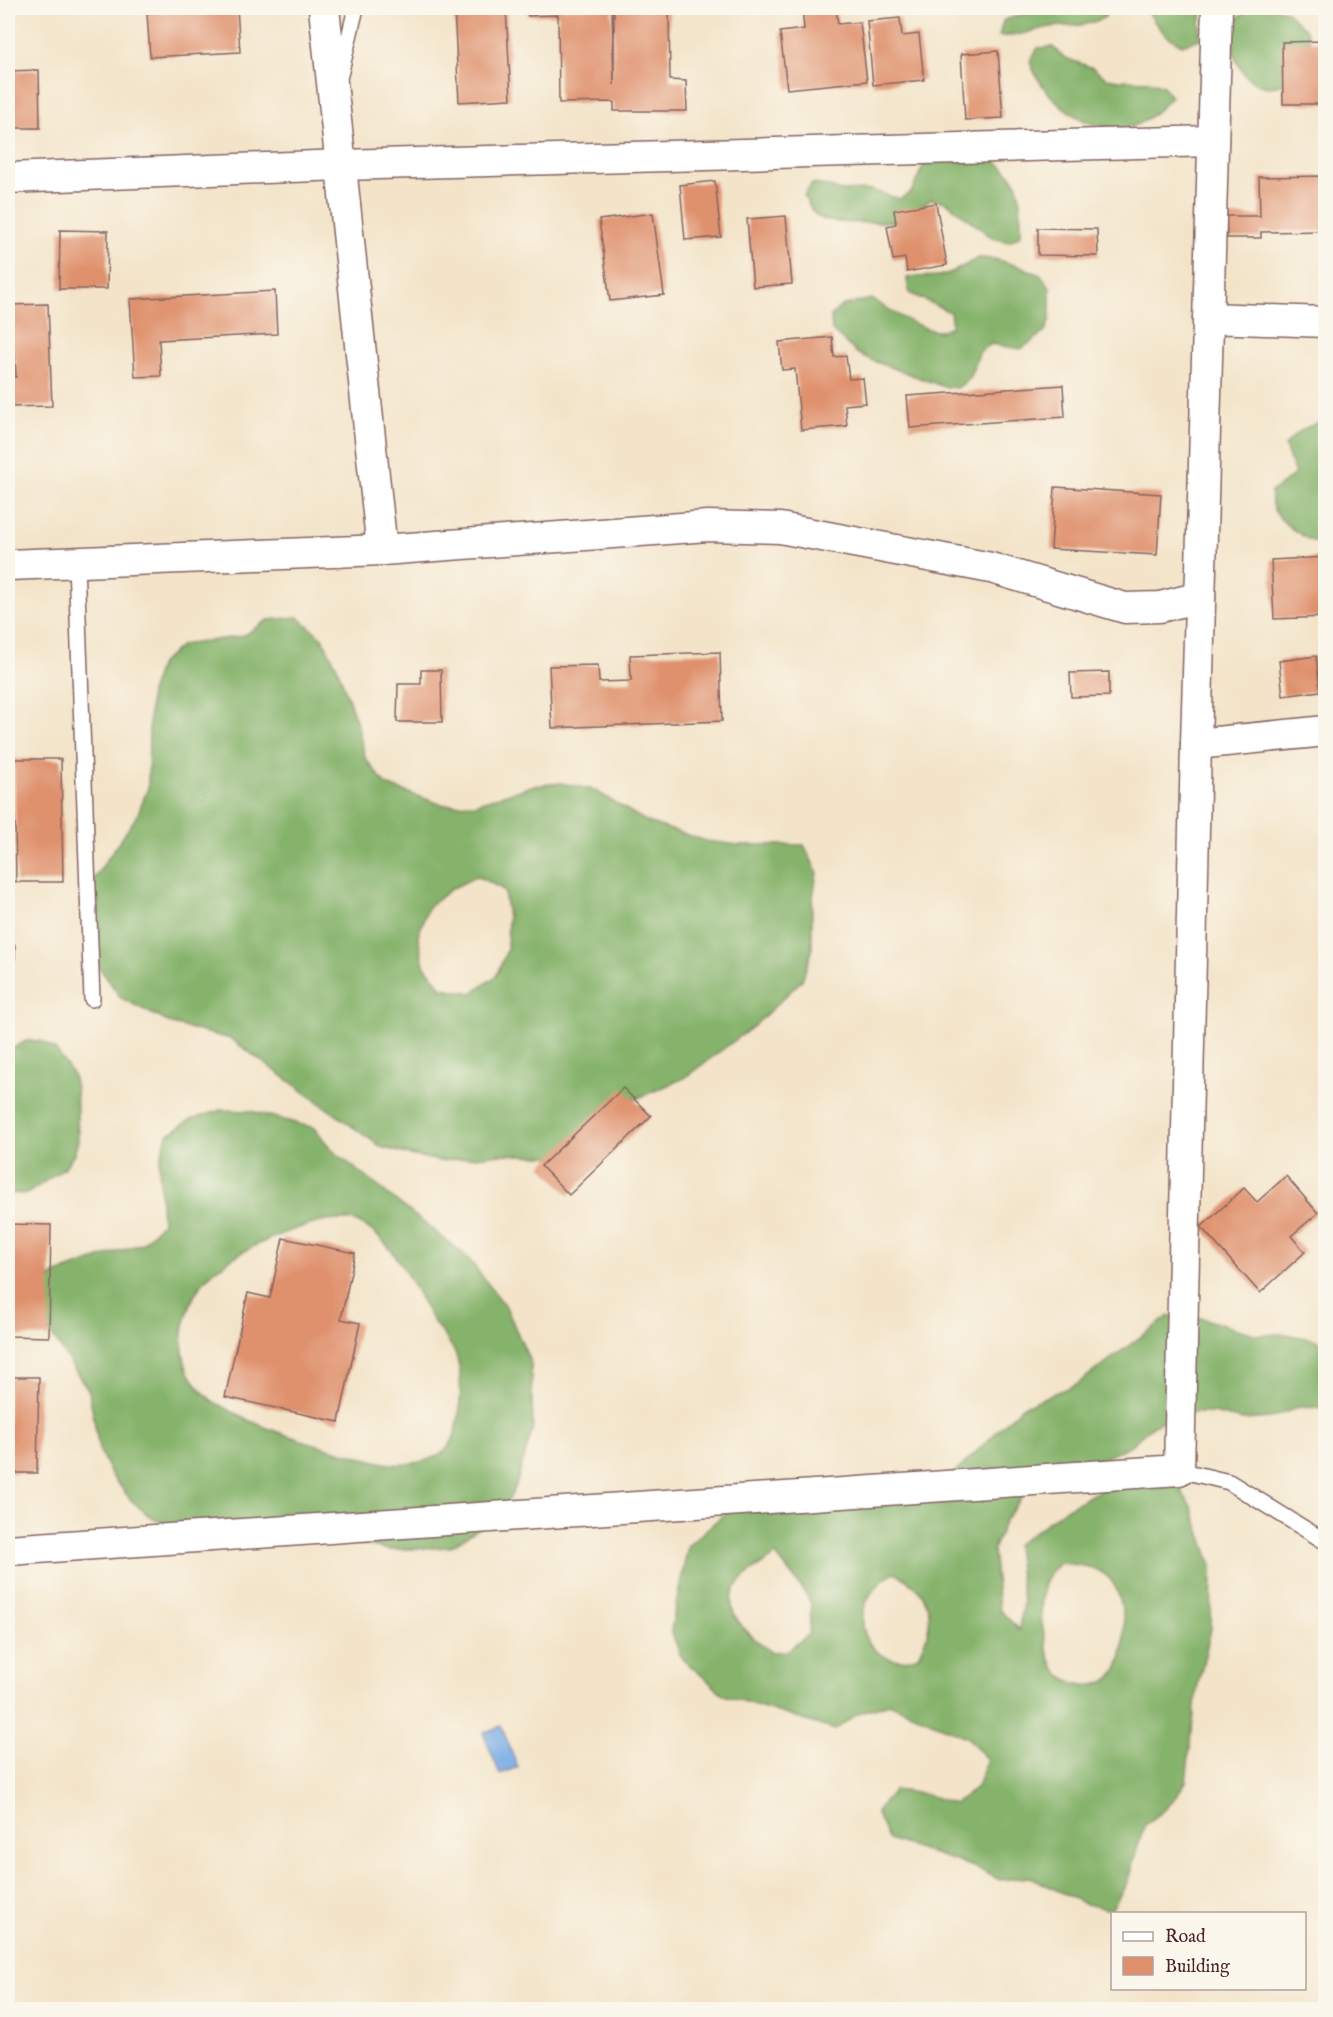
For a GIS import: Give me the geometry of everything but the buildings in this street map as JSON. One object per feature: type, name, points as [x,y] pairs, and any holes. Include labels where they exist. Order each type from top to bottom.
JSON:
[{"type":"street","points":[[324,8],[382,550]]},
{"type":"street","points":[[8,1550],[1179,1470],[1196,744],[1217,8]]},
{"type":"street","points":[[8,178],[341,165],[1213,141]]},
{"type":"street","points":[[1208,318],[1326,322]]},
{"type":"street","points":[[8,566],[382,550],[708,526],[780,528],[991,568],[1125,608],[1161,607],[1200,597]]},
{"type":"street","points":[[1196,744],[1326,731]]},
{"type":"lane","points":[[334,98],[356,8]]},
{"type":"lane","points":[[76,563],[92,999]]},
{"type":"lane","points":[[1179,1470],[1229,1482],[1326,1542]]},
{"type":"green space","points":[[1039,8],[1107,8],[1105,17],[1090,23],[1045,28],[1012,36],[999,36],[1003,21]]},
{"type":"green space","points":[[1147,8],[1203,8],[1200,39],[1182,45],[1176,42],[1157,25]]},
{"type":"green space","points":[[1255,8],[1276,8],[1286,11],[1307,31],[1311,46],[1290,82],[1270,87],[1255,83],[1248,78],[1237,61],[1232,42],[1235,21]]},
{"type":"green space","points":[[1053,47],[1065,58],[1093,68],[1106,78],[1149,81],[1163,86],[1171,97],[1147,119],[1130,127],[1115,129],[1084,120],[1069,112],[1056,101],[1036,75],[1030,61],[1038,48]]},
{"type":"green space","points":[[975,145],[1015,181],[1020,201],[1021,235],[1008,242],[993,238],[946,202],[931,199],[919,208],[911,221],[838,222],[815,214],[804,195],[812,184],[841,191],[871,190],[900,199],[912,191],[924,164]]},
{"type":"green space","points":[[979,258],[994,259],[1022,267],[1042,276],[1050,288],[1050,319],[1045,332],[1021,349],[991,344],[980,351],[969,379],[957,388],[942,386],[871,360],[857,353],[832,331],[831,316],[841,306],[872,299],[904,318],[931,330],[938,331],[950,327],[952,326],[950,312],[909,293],[907,278],[943,275]]},
{"type":"green space","points":[[1321,422],[1326,423],[1326,544],[1304,536],[1281,519],[1272,505],[1271,492],[1295,474],[1285,446],[1301,431]]},
{"type":"green space","points":[[298,617],[322,638],[337,667],[358,726],[365,758],[386,785],[443,805],[475,804],[532,786],[561,783],[594,790],[647,822],[706,841],[738,845],[804,845],[817,872],[812,903],[812,951],[802,980],[754,1026],[684,1078],[601,1114],[560,1157],[501,1154],[440,1161],[381,1147],[231,1039],[172,1024],[121,998],[86,949],[86,890],[137,816],[148,788],[150,693],[160,664],[182,645],[243,636],[268,620]],"holes":[[[477,876],[504,890],[508,918],[507,950],[496,976],[472,993],[442,988],[424,965],[418,936],[428,907],[451,889]]]},
{"type":"green space","points":[[26,1041],[41,1041],[55,1049],[73,1075],[76,1089],[78,1141],[73,1156],[64,1168],[27,1194],[8,1193],[8,1055],[13,1048]]},
{"type":"green space","points":[[221,1110],[251,1111],[314,1128],[332,1150],[466,1256],[506,1307],[531,1364],[533,1428],[515,1488],[501,1514],[450,1547],[389,1550],[330,1536],[183,1529],[153,1519],[131,1500],[112,1476],[99,1449],[89,1391],[41,1319],[36,1292],[57,1273],[143,1243],[162,1223],[159,1163],[167,1135],[192,1119]],"holes":[[[329,1220],[352,1220],[379,1237],[399,1261],[430,1316],[452,1346],[459,1367],[460,1408],[450,1445],[432,1458],[418,1462],[404,1464],[379,1462],[309,1443],[260,1425],[211,1400],[193,1379],[185,1362],[183,1337],[189,1307],[197,1291],[220,1267],[235,1256],[271,1238],[306,1226]]]},
{"type":"green space","points":[[1169,1316],[1201,1318],[1257,1335],[1286,1334],[1316,1340],[1325,1345],[1325,1408],[1299,1407],[1271,1418],[1242,1420],[1213,1413],[1182,1413],[1153,1425],[1131,1445],[1103,1459],[1046,1478],[1022,1497],[1004,1522],[993,1550],[999,1609],[1019,1630],[1023,1602],[1016,1545],[1064,1510],[1115,1482],[1177,1484],[1192,1508],[1212,1566],[1211,1629],[1197,1689],[1186,1782],[1168,1807],[1144,1826],[1127,1883],[1111,1910],[1083,1903],[1030,1877],[1000,1880],[974,1867],[888,1839],[876,1812],[894,1790],[925,1794],[954,1804],[977,1787],[987,1760],[968,1738],[889,1703],[858,1713],[835,1730],[724,1695],[681,1657],[671,1630],[688,1546],[732,1507],[938,1485],[961,1467],[1022,1407],[1077,1384]],"holes":[[[776,1555],[804,1591],[811,1604],[809,1634],[787,1651],[771,1652],[745,1630],[733,1611],[732,1602],[734,1591],[741,1580]],[[1060,1563],[1091,1568],[1103,1573],[1114,1586],[1123,1611],[1124,1641],[1118,1667],[1105,1681],[1087,1685],[1070,1681],[1062,1676],[1051,1662],[1044,1637],[1041,1612],[1044,1585]],[[893,1572],[917,1588],[924,1597],[928,1607],[928,1630],[918,1656],[907,1660],[888,1658],[871,1646],[863,1627],[863,1616],[865,1605],[878,1585]]]},
{"type":"water","points":[[501,1726],[518,1767],[500,1774],[483,1733]]}]
